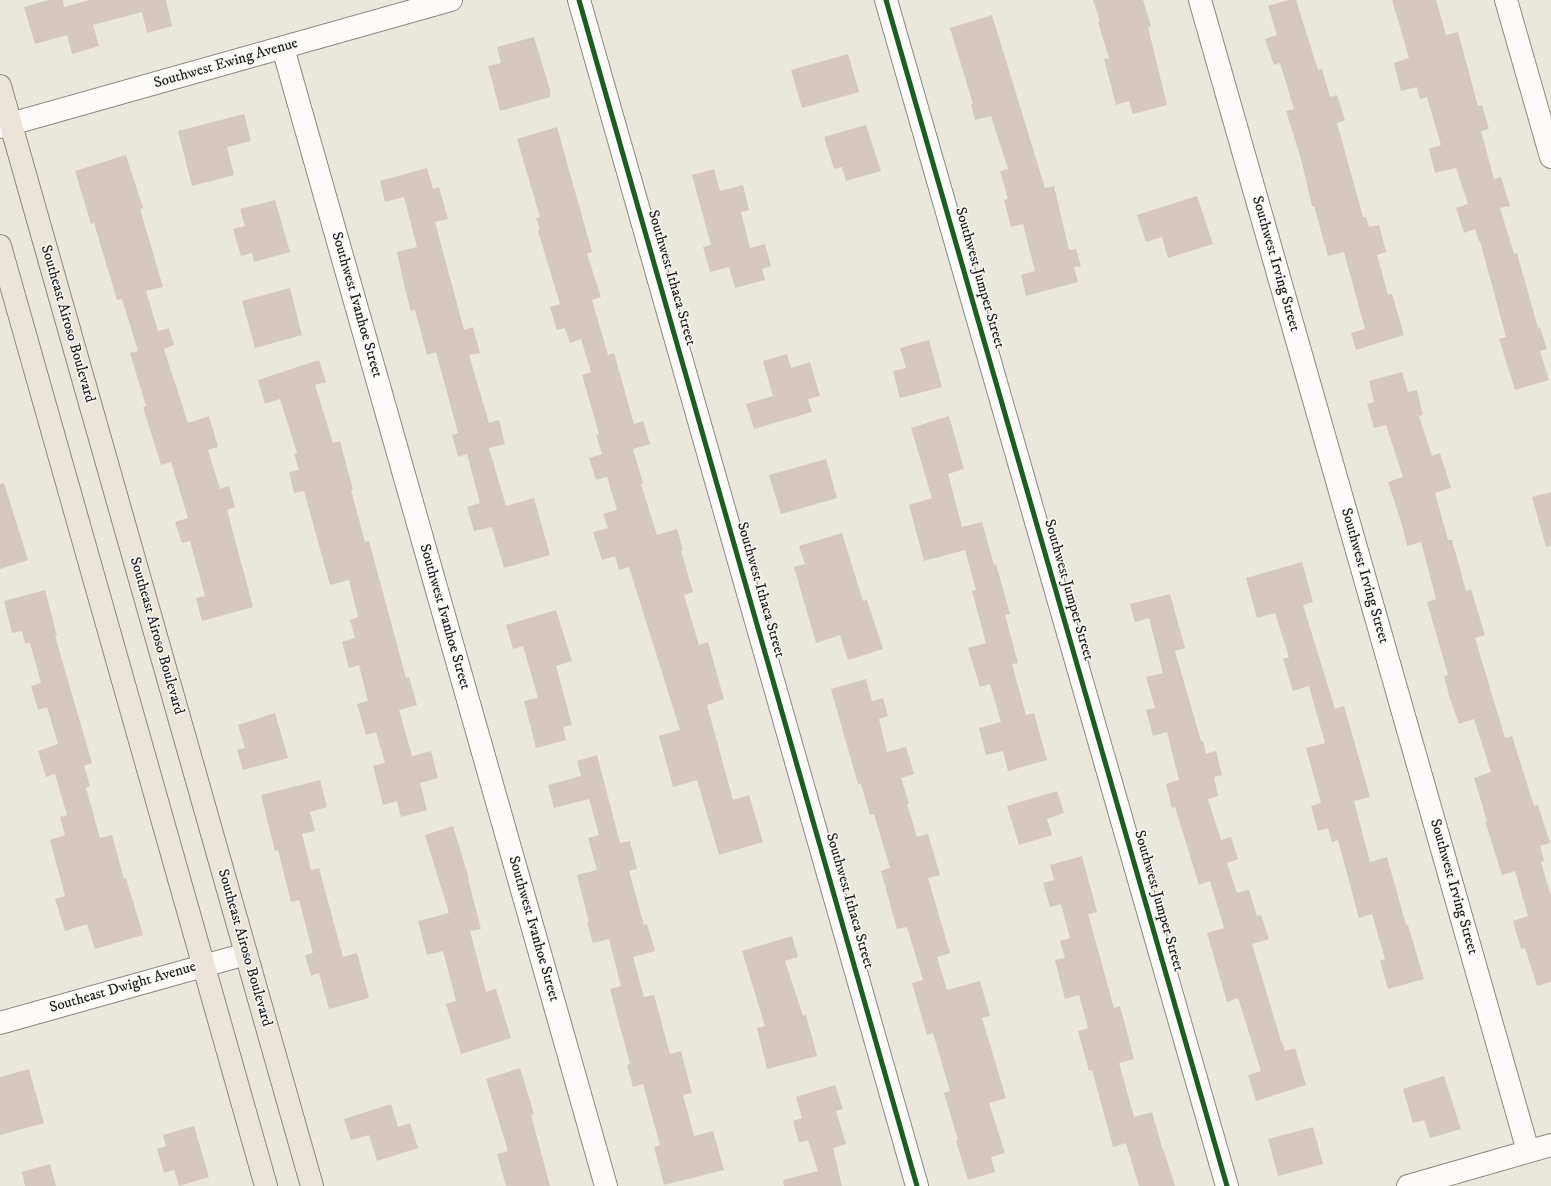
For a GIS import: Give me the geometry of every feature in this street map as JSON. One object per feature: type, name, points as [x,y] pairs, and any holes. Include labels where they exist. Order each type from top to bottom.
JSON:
[{"type":"main road","name":"Southeast Airoso Boulevard","points":[[0,86],[5,125],[312,1186]]},
{"type":"main road","points":[[0,246],[266,1186]]},
{"type":"street","name":"Southwest Ewing Avenue","points":[[5,125],[451,0]]},
{"type":"street","name":"Southwest Ithaca Street","points":[[579,0],[917,1186]]},
{"type":"street","name":"Southwest Jumper Street","points":[[886,0],[1227,1186]]},
{"type":"street","name":"Southwest Irving Street","points":[[1200,0],[1528,1151]]},
{"type":"street","points":[[1506,0],[1551,157]]},
{"type":"street","name":"Southwest Ivanhoe Street","points":[[283,48],[606,1186]]},
{"type":"street","name":"Southeast Dwight Avenue","points":[[0,1023],[246,954]]},
{"type":"street","points":[[1408,1186],[1551,1145]]},
{"type":"building","points":[[48,0],[63,0],[64,7],[90,0],[166,0],[172,26],[147,33],[142,12],[93,25],[99,46],[72,54],[67,35],[35,44],[24,7]]},
{"type":"building","points":[[1093,0],[1143,0],[1151,26],[1148,27],[1167,105],[1133,114],[1129,101],[1116,105],[1104,59],[1109,58]]},
{"type":"building","points":[[1288,0],[1296,0],[1318,70],[1322,69],[1330,97],[1337,95],[1345,120],[1337,123],[1363,217],[1366,217],[1369,227],[1379,225],[1386,252],[1377,255],[1388,295],[1392,294],[1404,335],[1356,350],[1351,333],[1365,329],[1344,252],[1328,256],[1314,206],[1312,206],[1301,159],[1286,111],[1294,109],[1280,63],[1274,65],[1265,39],[1277,35],[1268,6]]},
{"type":"building","points":[[1392,0],[1436,0],[1446,35],[1458,32],[1478,106],[1482,105],[1489,129],[1481,131],[1494,179],[1501,177],[1510,206],[1500,208],[1514,254],[1517,253],[1538,328],[1540,327],[1547,349],[1540,351],[1549,380],[1515,390],[1499,339],[1506,337],[1480,241],[1479,242],[1475,229],[1464,233],[1456,208],[1468,204],[1456,168],[1435,173],[1429,149],[1441,145],[1427,97],[1420,99],[1417,87],[1401,91],[1394,63],[1409,58]]},
{"type":"building","points":[[992,15],[1045,188],[1054,186],[1069,250],[1076,249],[1081,266],[1074,267],[1078,282],[1026,296],[1021,275],[1035,271],[1023,224],[1011,227],[1004,200],[1008,199],[1000,171],[1008,169],[991,116],[975,120],[971,104],[973,104],[950,28]]},
{"type":"building","points":[[534,37],[550,90],[550,97],[500,111],[488,66],[501,63],[497,47]]},
{"type":"building","points":[[848,54],[859,92],[802,108],[791,70]]},
{"type":"building","points":[[244,114],[251,141],[227,147],[234,175],[192,186],[178,131]]},
{"type":"building","points":[[866,125],[881,171],[846,181],[842,167],[834,169],[824,137]]},
{"type":"building","points":[[557,127],[592,252],[587,254],[601,297],[592,300],[608,355],[614,353],[634,424],[643,421],[650,444],[633,449],[643,483],[641,484],[657,535],[677,529],[683,550],[681,551],[693,592],[684,595],[699,645],[708,642],[724,699],[707,705],[733,800],[749,795],[763,842],[719,855],[697,780],[673,787],[659,736],[680,730],[629,567],[619,570],[615,556],[602,560],[593,532],[608,528],[603,514],[617,510],[607,477],[596,480],[589,458],[602,454],[596,435],[599,434],[582,375],[591,372],[581,339],[570,343],[565,328],[557,330],[550,307],[560,304],[538,231],[540,230],[536,218],[540,217],[517,139]]},
{"type":"building","points":[[126,155],[143,208],[140,209],[163,287],[146,291],[158,331],[169,328],[174,345],[164,349],[188,423],[209,416],[218,447],[208,450],[220,489],[229,486],[235,507],[227,510],[253,607],[202,621],[196,598],[205,596],[190,541],[182,543],[175,522],[188,518],[171,462],[161,465],[143,407],[146,406],[130,353],[138,351],[122,299],[117,300],[94,223],[91,224],[75,171]]},
{"type":"building","points":[[427,168],[433,189],[439,187],[448,219],[435,222],[464,330],[473,327],[480,353],[469,355],[489,423],[499,420],[505,444],[489,448],[506,506],[534,498],[550,555],[504,568],[492,527],[474,531],[467,507],[480,503],[467,454],[458,457],[452,435],[458,433],[436,352],[427,355],[415,310],[411,311],[405,289],[397,252],[417,247],[404,197],[385,202],[380,181]]},
{"type":"building","points":[[714,169],[720,191],[743,185],[749,210],[741,212],[750,248],[765,244],[771,266],[762,269],[765,280],[735,288],[729,267],[710,272],[703,247],[711,245],[692,175]]},
{"type":"building","points":[[1197,196],[1213,244],[1168,258],[1162,237],[1146,242],[1137,215]]},
{"type":"building","points":[[275,200],[290,252],[254,262],[252,253],[241,256],[233,229],[245,226],[240,209]]},
{"type":"building","points":[[290,288],[302,335],[255,348],[242,301]]},
{"type":"building","points":[[929,340],[942,387],[900,398],[893,371],[906,368],[900,348]]},
{"type":"building","points":[[787,354],[791,368],[810,362],[820,396],[808,399],[812,412],[754,429],[746,404],[773,396],[763,361]]},
{"type":"building","points":[[319,360],[326,382],[315,385],[333,443],[340,441],[365,542],[369,541],[406,678],[409,677],[417,705],[399,710],[412,756],[431,751],[438,778],[420,783],[427,810],[401,817],[397,801],[383,805],[373,766],[385,763],[376,732],[366,735],[357,704],[368,701],[359,665],[349,668],[342,642],[355,638],[350,620],[358,617],[349,580],[330,585],[304,491],[294,493],[289,472],[299,470],[294,454],[297,453],[280,399],[265,404],[258,380]]},
{"type":"building","points":[[1402,372],[1408,392],[1417,390],[1423,415],[1419,416],[1432,456],[1440,453],[1451,488],[1435,493],[1448,540],[1452,540],[1466,591],[1471,589],[1485,635],[1475,638],[1505,738],[1512,736],[1534,806],[1538,805],[1550,843],[1540,846],[1544,861],[1541,862],[1551,896],[1551,982],[1537,986],[1525,948],[1521,949],[1513,921],[1528,916],[1515,871],[1502,875],[1485,821],[1487,821],[1474,778],[1491,772],[1474,719],[1459,724],[1450,699],[1444,676],[1448,675],[1427,602],[1436,599],[1421,542],[1407,546],[1388,482],[1403,477],[1386,425],[1374,428],[1367,404],[1374,402],[1369,381]]},
{"type":"building","points":[[949,416],[964,469],[948,474],[962,527],[982,522],[1010,614],[1005,615],[1018,663],[1012,664],[1026,715],[1034,713],[1047,760],[1008,771],[1003,751],[986,755],[979,728],[1001,722],[990,684],[980,687],[968,648],[986,643],[972,591],[976,590],[965,550],[924,561],[909,505],[932,498],[911,428]]},
{"type":"building","points":[[826,459],[837,498],[781,514],[769,475]]},
{"type":"building","points":[[4,483],[28,560],[0,569],[0,484]]},
{"type":"building","points":[[1551,492],[1551,546],[1546,547],[1532,497]]},
{"type":"building","points":[[842,533],[863,601],[867,600],[883,649],[848,660],[840,635],[816,643],[794,567],[805,564],[799,546]]},
{"type":"building","points":[[1302,562],[1313,602],[1303,605],[1335,709],[1344,706],[1370,797],[1354,801],[1370,862],[1387,857],[1406,925],[1408,925],[1424,979],[1388,989],[1380,961],[1385,959],[1372,914],[1359,918],[1338,840],[1332,842],[1328,828],[1318,831],[1311,806],[1321,803],[1306,748],[1325,743],[1309,686],[1293,691],[1283,659],[1289,657],[1275,613],[1257,618],[1246,578]]},
{"type":"building","points":[[45,590],[57,636],[55,636],[92,763],[84,766],[90,786],[86,788],[100,838],[112,835],[124,879],[126,878],[143,935],[95,949],[87,924],[65,931],[55,899],[65,896],[50,840],[65,835],[60,817],[67,815],[55,774],[46,777],[38,751],[58,744],[47,707],[38,710],[31,686],[41,683],[30,643],[25,644],[22,631],[12,633],[4,601]]},
{"type":"building","points":[[1170,594],[1185,648],[1175,651],[1201,741],[1203,741],[1206,754],[1216,751],[1222,775],[1214,777],[1218,796],[1208,799],[1221,840],[1231,837],[1238,859],[1227,863],[1237,893],[1249,890],[1257,916],[1261,915],[1269,939],[1252,944],[1281,1041],[1285,1051],[1295,1048],[1306,1085],[1256,1101],[1248,1075],[1261,1071],[1238,998],[1227,1002],[1207,933],[1224,928],[1210,881],[1199,885],[1175,807],[1172,808],[1166,784],[1179,780],[1167,732],[1153,736],[1146,710],[1155,708],[1146,677],[1163,673],[1149,618],[1135,622],[1130,604]]},
{"type":"building","points":[[556,610],[572,661],[556,666],[572,725],[563,727],[566,740],[536,748],[524,701],[538,698],[523,646],[513,649],[506,625]]},
{"type":"building","points":[[866,679],[872,701],[883,698],[888,716],[879,719],[887,752],[906,747],[914,774],[901,778],[917,837],[928,834],[940,875],[928,878],[950,953],[937,957],[947,990],[980,981],[990,1016],[982,1018],[1006,1098],[989,1103],[1005,1153],[991,1157],[995,1172],[968,1180],[944,1093],[950,1091],[933,1033],[927,1035],[912,983],[923,980],[907,927],[897,929],[881,871],[890,868],[874,814],[870,815],[861,784],[858,784],[831,689]]},
{"type":"building","points":[[275,713],[288,758],[243,770],[237,750],[245,748],[238,725]]},
{"type":"building","points":[[597,755],[620,843],[630,841],[637,869],[629,871],[644,925],[647,924],[655,951],[633,957],[644,997],[654,995],[670,1054],[681,1051],[692,1093],[683,1095],[694,1136],[713,1131],[724,1170],[664,1185],[654,1147],[660,1145],[643,1084],[633,1087],[627,1065],[630,1064],[610,989],[621,986],[609,939],[593,943],[587,923],[589,922],[577,875],[597,870],[588,838],[599,835],[589,799],[554,808],[548,785],[581,776],[577,761]]},
{"type":"building","points":[[320,780],[327,807],[310,812],[315,831],[302,834],[311,870],[319,868],[343,957],[357,953],[369,998],[329,1009],[319,973],[311,976],[305,955],[313,953],[299,900],[291,902],[278,850],[275,851],[261,795]]},
{"type":"building","points":[[1057,791],[1064,813],[1047,819],[1052,835],[1019,845],[1007,806]]},
{"type":"building","points":[[453,826],[469,879],[481,929],[470,931],[486,992],[496,989],[511,1038],[461,1054],[446,1004],[456,1001],[443,951],[427,955],[418,921],[449,913],[425,835]]},
{"type":"building","points":[[1082,856],[1097,912],[1088,914],[1114,1008],[1120,1006],[1134,1059],[1119,1063],[1134,1117],[1152,1112],[1175,1186],[1139,1186],[1126,1143],[1113,1147],[1092,1070],[1089,1071],[1078,1031],[1088,1028],[1079,995],[1065,999],[1055,960],[1065,958],[1060,941],[1070,938],[1061,904],[1050,907],[1043,883],[1054,880],[1050,865]]},
{"type":"building","points":[[792,936],[798,957],[785,961],[803,1016],[806,1015],[817,1056],[767,1069],[757,1028],[765,1026],[742,951]]},
{"type":"building","points":[[520,1068],[534,1114],[531,1115],[550,1186],[506,1186],[497,1154],[508,1151],[486,1079]]},
{"type":"building","points":[[29,1069],[44,1123],[0,1135],[0,1077]]},
{"type":"building","points":[[1444,1076],[1461,1129],[1430,1138],[1424,1120],[1413,1123],[1403,1089]]},
{"type":"building","points":[[835,1085],[843,1109],[836,1111],[846,1144],[833,1148],[842,1186],[784,1186],[783,1180],[818,1171],[808,1140],[799,1143],[793,1121],[802,1118],[796,1097]]},
{"type":"building","points":[[391,1104],[398,1127],[410,1123],[418,1148],[377,1161],[369,1135],[351,1140],[344,1119]]},
{"type":"building","points":[[194,1126],[209,1177],[179,1186],[174,1170],[164,1173],[157,1149],[166,1146],[163,1135]]},
{"type":"building","points":[[1313,1127],[1323,1164],[1278,1176],[1268,1139]]},
{"type":"building","points":[[50,1164],[56,1186],[25,1186],[22,1172]]},
{"type":"cycle path","points":[[579,0],[917,1186]]},
{"type":"cycle path","points":[[886,0],[1227,1186]]}]
